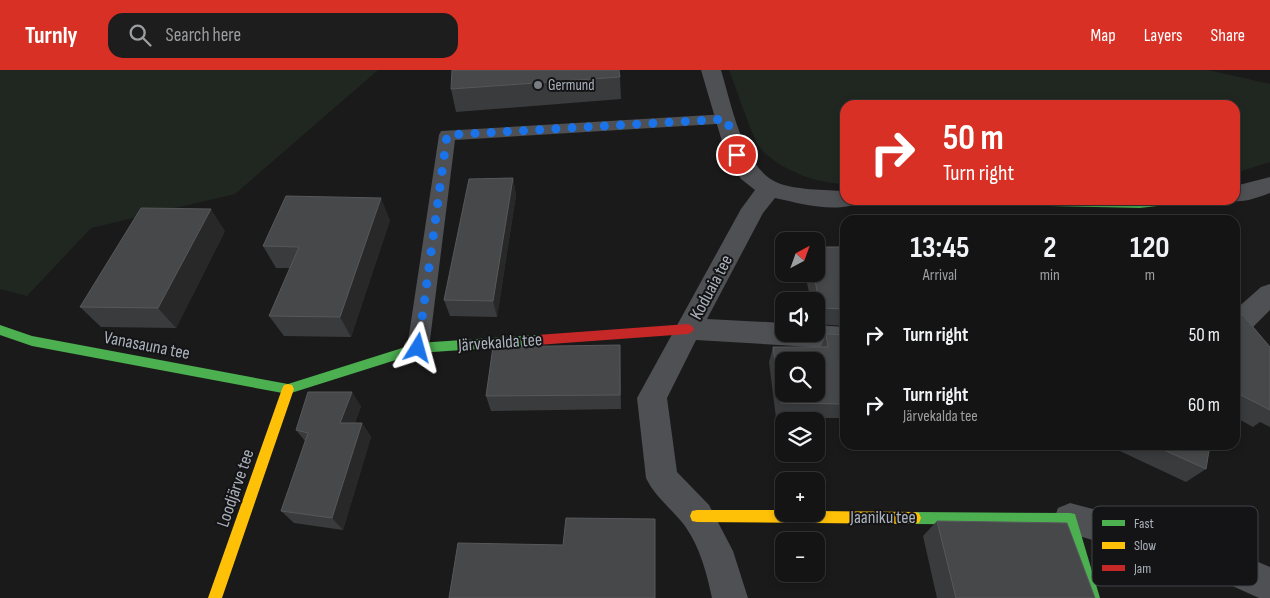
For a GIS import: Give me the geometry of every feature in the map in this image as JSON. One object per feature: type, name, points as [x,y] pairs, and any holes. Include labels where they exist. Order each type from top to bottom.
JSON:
[{"type":"street","points":[[711,70],[737,155],[749,174],[769,189],[814,198],[840,198]]},
{"type":"street","name":"Koduaia tee","points":[[769,189],[753,209],[688,328],[840,338]]},
{"type":"street","points":[[1251,190],[1270,208]]},
{"type":"street","points":[[1240,322],[1270,294]]},
{"type":"street","points":[[688,328],[652,398],[662,478],[697,516],[721,562],[730,598]]},
{"type":"street","name":"Järvekalda tee","points":[[288,389],[418,348],[688,328]]},
{"type":"street","name":"Vanasauna tee","points":[[0,330],[32,341],[288,389]]},
{"type":"street","name":"Loodjärve tee","points":[[215,598],[288,389]]},
{"type":"street","name":"Jaaniku tee","points":[[697,516],[1070,519],[1092,525]]},
{"type":"street","points":[[1070,519],[1093,598]]},
{"type":"street","name":"Jaaniku tee","points":[[1258,580],[1270,585]]},
{"type":"lane","points":[[418,348],[447,135],[727,119]]},
{"type":"shaded area","points":[[0,70],[378,70],[235,194],[91,228],[27,296],[0,289]]},
{"type":"shaded area","points":[[729,70],[1208,70],[1270,84],[1270,162],[1240,171],[1240,100],[840,100],[840,184],[811,178],[779,164],[761,149],[749,124]]},
{"type":"building","points":[[452,70],[619,70],[620,77],[451,89]]},
{"type":"building","points":[[513,178],[493,301],[444,300],[469,179]]},
{"type":"building","points":[[286,196],[381,198],[340,317],[269,316],[299,247],[263,246]]},
{"type":"building","points":[[141,208],[211,209],[158,308],[80,307]]},
{"type":"building","points":[[825,247],[840,247],[840,309],[825,308],[825,292],[817,292],[815,282],[825,282]]},
{"type":"building","points":[[1242,314],[1270,347],[1270,410],[1240,395],[1240,318]]},
{"type":"building","points":[[826,334],[840,335],[840,404],[781,403],[825,402],[825,352],[775,352],[775,361],[773,347],[828,347]]},
{"type":"building","points":[[620,345],[620,395],[486,396],[493,347]]},
{"type":"building","points":[[308,392],[352,392],[340,423],[362,423],[332,518],[281,511],[308,433],[296,430]]},
{"type":"building","points":[[1164,450],[1209,450],[1206,469]]},
{"type":"building","points":[[566,518],[655,519],[655,598],[449,598],[458,543],[563,545]]},
{"type":"building","points":[[937,521],[1067,523],[1095,598],[956,598]]},
{"type":"traffic: fast","points":[[0,330],[32,341],[288,389],[418,348],[537,340]]},
{"type":"traffic: fast","points":[[914,518],[1070,519],[1093,598]]},
{"type":"traffic: slow","points":[[215,598],[288,389]]},
{"type":"traffic: slow","points":[[697,516],[914,518]]},
{"type":"traffic: jam","points":[[537,340],[688,329]]},
{"type":"place","name":"Germund","points":[[538,85]]},
{"type":"route","points":[[418,348],[447,135],[727,119],[737,155]]}]
